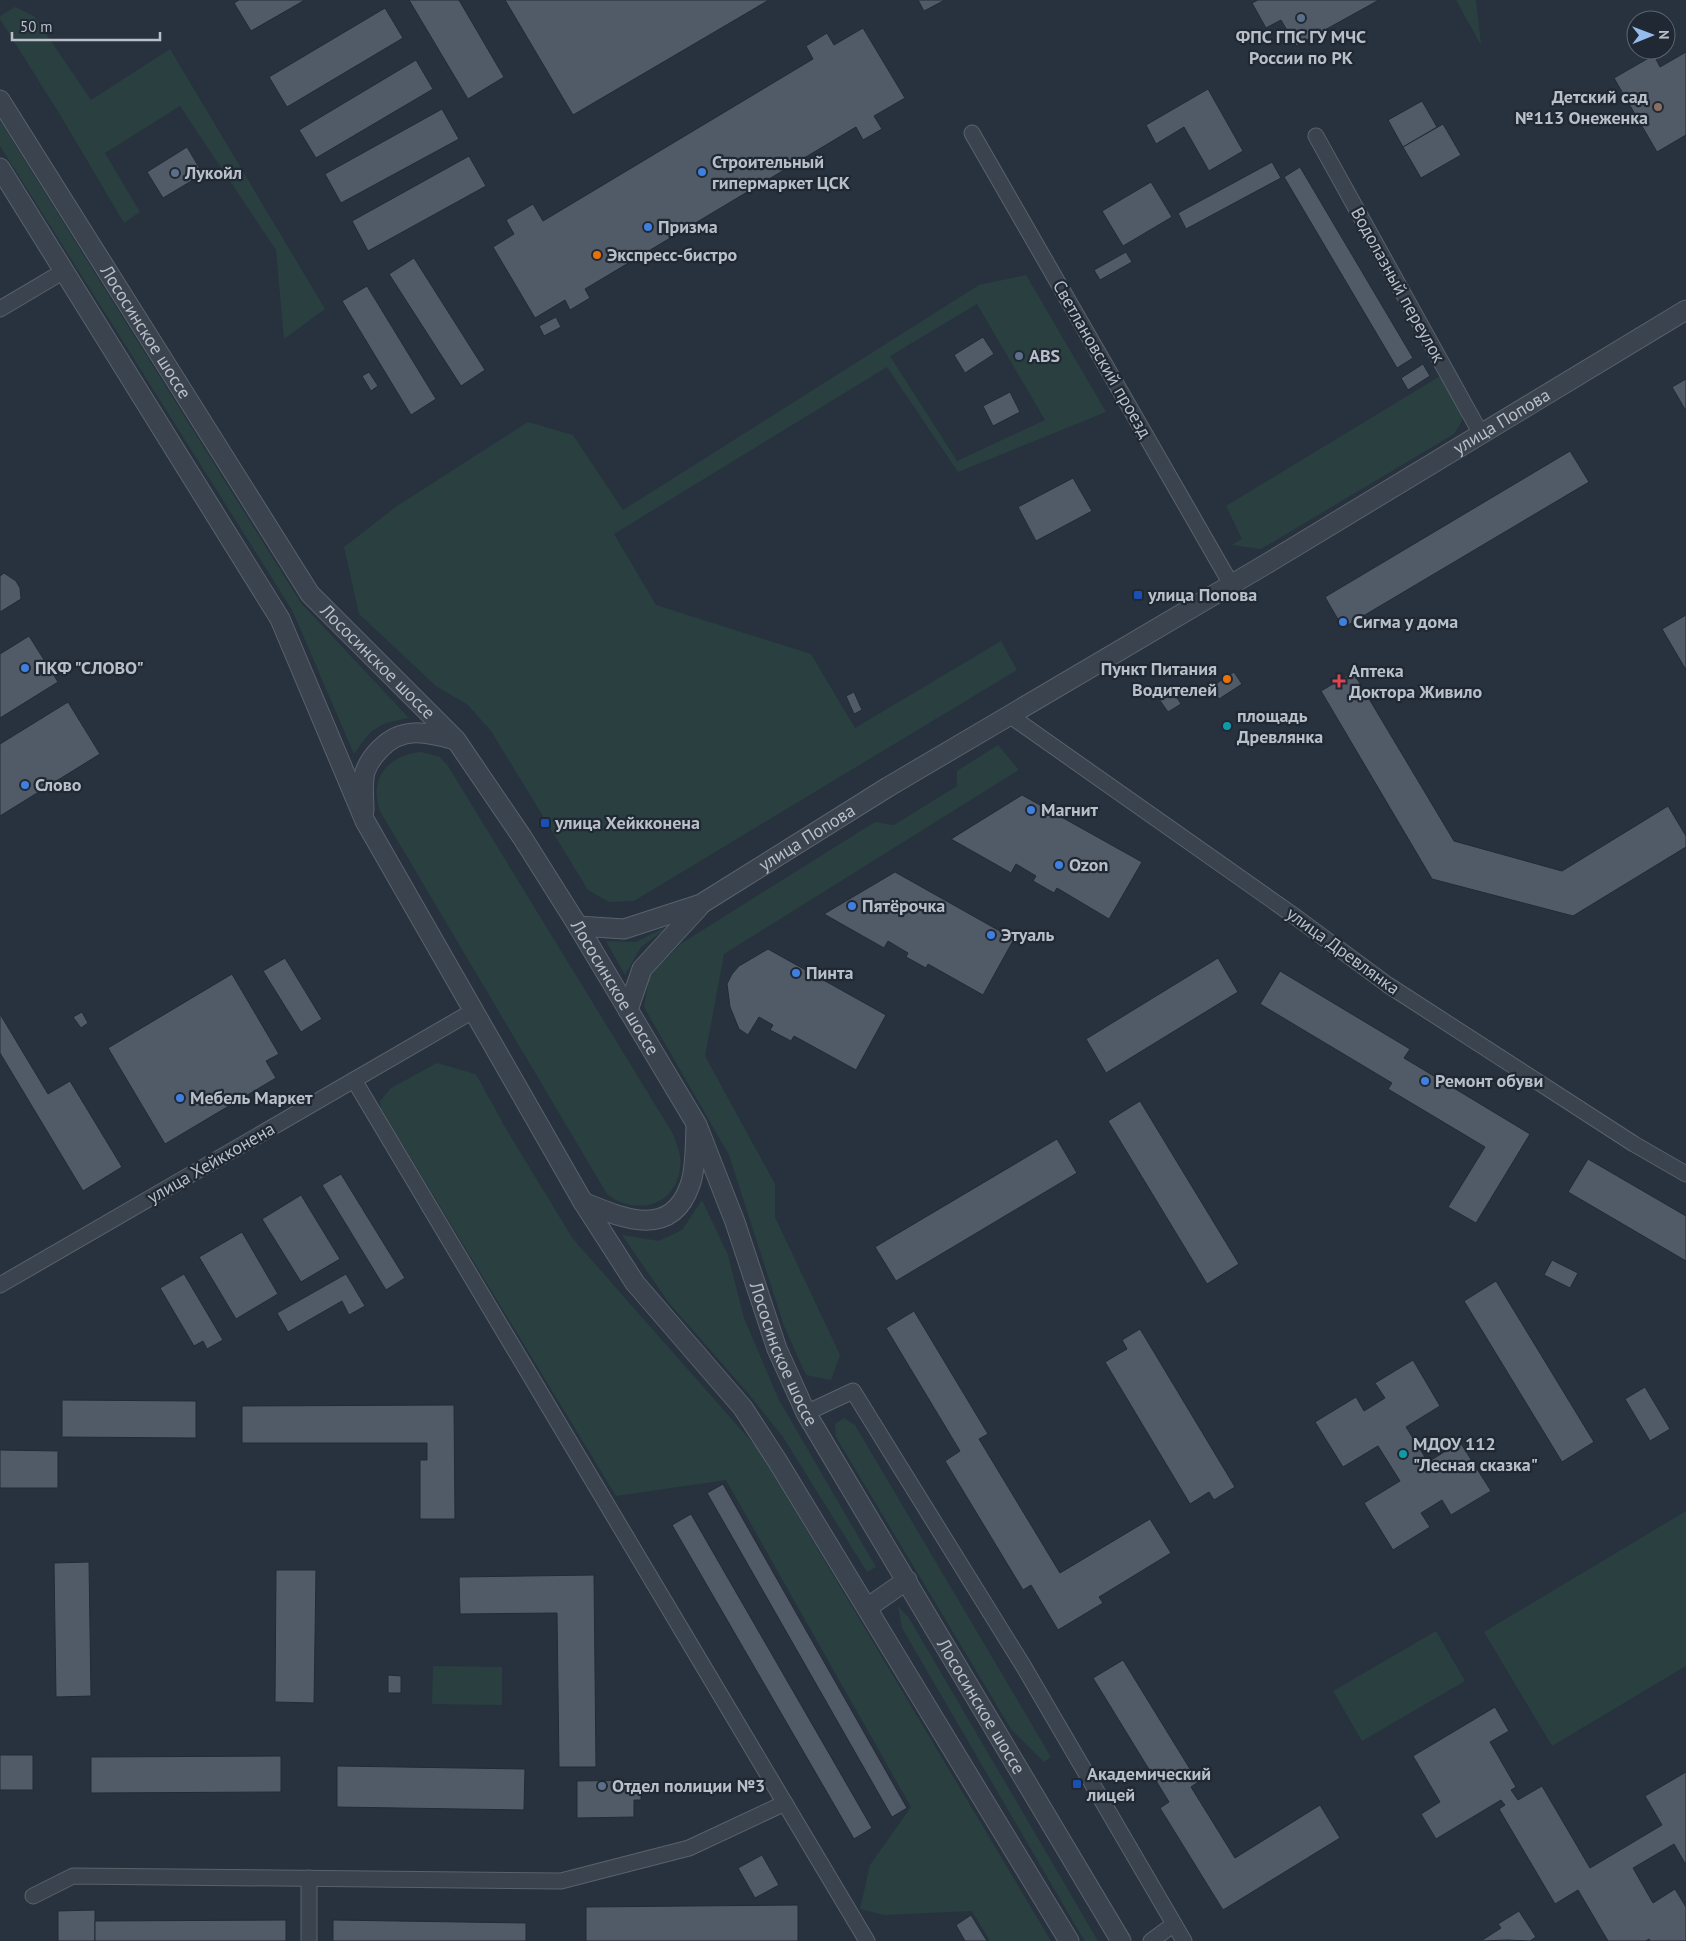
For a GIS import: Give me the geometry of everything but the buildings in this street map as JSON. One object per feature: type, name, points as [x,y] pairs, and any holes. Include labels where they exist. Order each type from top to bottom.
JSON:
[{"type":"street","name":"Лососинское шоссе","points":[[0,100],[310,594],[456,740],[522,837],[578,926],[697,1125],[736,1222],[777,1349],[806,1413],[1121,1941]]},
{"type":"street","name":"Светлановский проезд","points":[[972,133],[1231,584]]},
{"type":"street","name":"Водолазный переулок","points":[[1316,136],[1481,434]]},
{"type":"street","points":[[0,168],[280,619],[365,821],[583,1202],[635,1283],[743,1408],[783,1470],[1069,1941]]},
{"type":"street","points":[[0,309],[64,271]]},
{"type":"street","name":"улица Попова","points":[[578,926],[624,929],[701,904],[888,787],[1231,584],[1686,310]]},
{"type":"street","name":"улица Древлянка","points":[[1009,715],[1293,914],[1388,985],[1634,1144],[1686,1174]]},
{"type":"street","points":[[365,821],[365,774],[368,764],[384,744],[393,737],[420,732],[456,740]]},
{"type":"street","name":"улица Попова","points":[[628,1010],[642,969],[701,904]]},
{"type":"street","name":"улица Хейкконена","points":[[0,1285],[473,1011]]},
{"type":"street","points":[[354,1080],[867,1941]]},
{"type":"street","points":[[583,1202],[614,1215],[637,1220],[662,1219],[681,1205],[691,1184],[697,1125]]},
{"type":"street","points":[[806,1413],[853,1391],[1024,1667],[1184,1941]]},
{"type":"street","points":[[867,1608],[907,1580]]},
{"type":"street","points":[[33,1896],[73,1876],[561,1881],[689,1848],[785,1803]]},
{"type":"street","points":[[309,1878],[309,1941]]},
{"type":"street","points":[[1151,1941],[1174,1924]]},
{"type":"green space","points":[[1456,0],[1476,0],[1481,45]]},
{"type":"green space","points":[[15,7],[34,16],[91,100],[170,49],[325,309],[284,339],[276,250],[180,106],[105,153],[140,212],[124,223],[62,118],[0,19],[0,16]]},
{"type":"green space","points":[[0,121],[301,603],[409,718],[389,722],[376,728],[354,754],[292,610],[0,146]]},
{"type":"green space","points":[[1026,275],[1106,412],[958,472],[887,367],[614,534],[656,605],[811,654],[855,728],[1001,641],[1017,670],[634,901],[609,902],[588,890],[491,731],[468,705],[436,686],[359,614],[344,547],[397,506],[528,422],[573,435],[623,510],[979,285]],"holes":[[[977,304],[1045,420],[957,461],[890,356]]]},
{"type":"green space","points":[[1442,375],[1461,408],[1462,421],[1454,434],[1261,549],[1232,545],[1242,539],[1226,506]]},
{"type":"green space","points":[[998,745],[1019,770],[724,954],[705,1056],[775,1184],[775,1217],[840,1355],[831,1380],[806,1375],[784,1326],[729,1155],[644,1007],[650,974],[682,943],[875,822],[894,825],[957,786],[957,771]]},
{"type":"green space","points":[[421,752],[440,757],[448,766],[673,1134],[680,1155],[680,1168],[677,1181],[671,1192],[662,1199],[652,1204],[641,1206],[629,1205],[607,1194],[380,811],[377,789],[379,779],[384,771],[399,758]]},
{"type":"green space","points":[[674,923],[641,947],[625,975],[606,941],[636,942]]},
{"type":"green space","points":[[437,1063],[476,1074],[506,1129],[573,1239],[758,1449],[1051,1941],[990,1941],[972,1911],[884,1915],[860,1909],[870,1865],[911,1807],[726,1480],[616,1496],[381,1109],[380,1101],[391,1088]]},
{"type":"green space","points":[[702,1200],[728,1255],[744,1318],[779,1400],[876,1567],[867,1572],[783,1437],[747,1392],[669,1303],[622,1235],[659,1241],[682,1230]]},
{"type":"green space","points":[[844,1418],[855,1425],[1051,1757],[1044,1762],[1011,1729],[836,1437],[835,1424]]},
{"type":"green space","points":[[1686,1511],[1686,1666],[1552,1746],[1484,1632]]},
{"type":"green space","points":[[898,1606],[909,1618],[1098,1941],[1085,1941],[1078,1930],[902,1628]]},
{"type":"green space","points":[[1436,1631],[1465,1681],[1362,1741],[1333,1691]]},
{"type":"green space","points":[[433,1666],[502,1667],[502,1705],[432,1704]]},
{"type":"place","name":"ФПС ГПС ГУ МЧС России по РК","points":[[1301,18]]},
{"type":"place","name":"Детский сад №113 Онеженка","points":[[1658,107]]},
{"type":"place","name":"Строительный гипермаркет ЦСК","points":[[702,172]]},
{"type":"place","name":"Лукойл","points":[[175,173]]},
{"type":"place","name":"Призма","points":[[648,227]]},
{"type":"place","name":"Экспресс-бистро","points":[[597,255]]},
{"type":"place","name":"ABS","points":[[1019,356]]},
{"type":"place","name":"улица Попова","points":[[1138,595]]},
{"type":"place","name":"Сигма у дома","points":[[1343,622]]},
{"type":"place","name":"ПКФ \"СЛОВО\"","points":[[25,668]]},
{"type":"place","name":"Пункт Питания Водителей","points":[[1227,679]]},
{"type":"place","name":"Аптека Доктора Живило","points":[[1339,681]]},
{"type":"place","name":"площадь Древлянка","points":[[1227,726]]},
{"type":"place","name":"Слово","points":[[25,785]]},
{"type":"place","name":"Магнит","points":[[1031,810]]},
{"type":"place","name":"улица Хейкконена","points":[[545,823]]},
{"type":"place","name":"Ozon","points":[[1059,865]]},
{"type":"place","name":"Пятёрочка","points":[[852,906]]},
{"type":"place","name":"Этуаль","points":[[991,935]]},
{"type":"place","name":"Пинта","points":[[796,973]]},
{"type":"place","name":"Ремонт обуви","points":[[1425,1081]]},
{"type":"place","name":"Мебель Маркет","points":[[180,1098]]},
{"type":"place","name":"МДОУ 112 \"Лесная сказка\"","points":[[1403,1454]]},
{"type":"place","name":"Академический лицей","points":[[1077,1784]]},
{"type":"place","name":"Отдел полиции №3","points":[[602,1786]]}]
